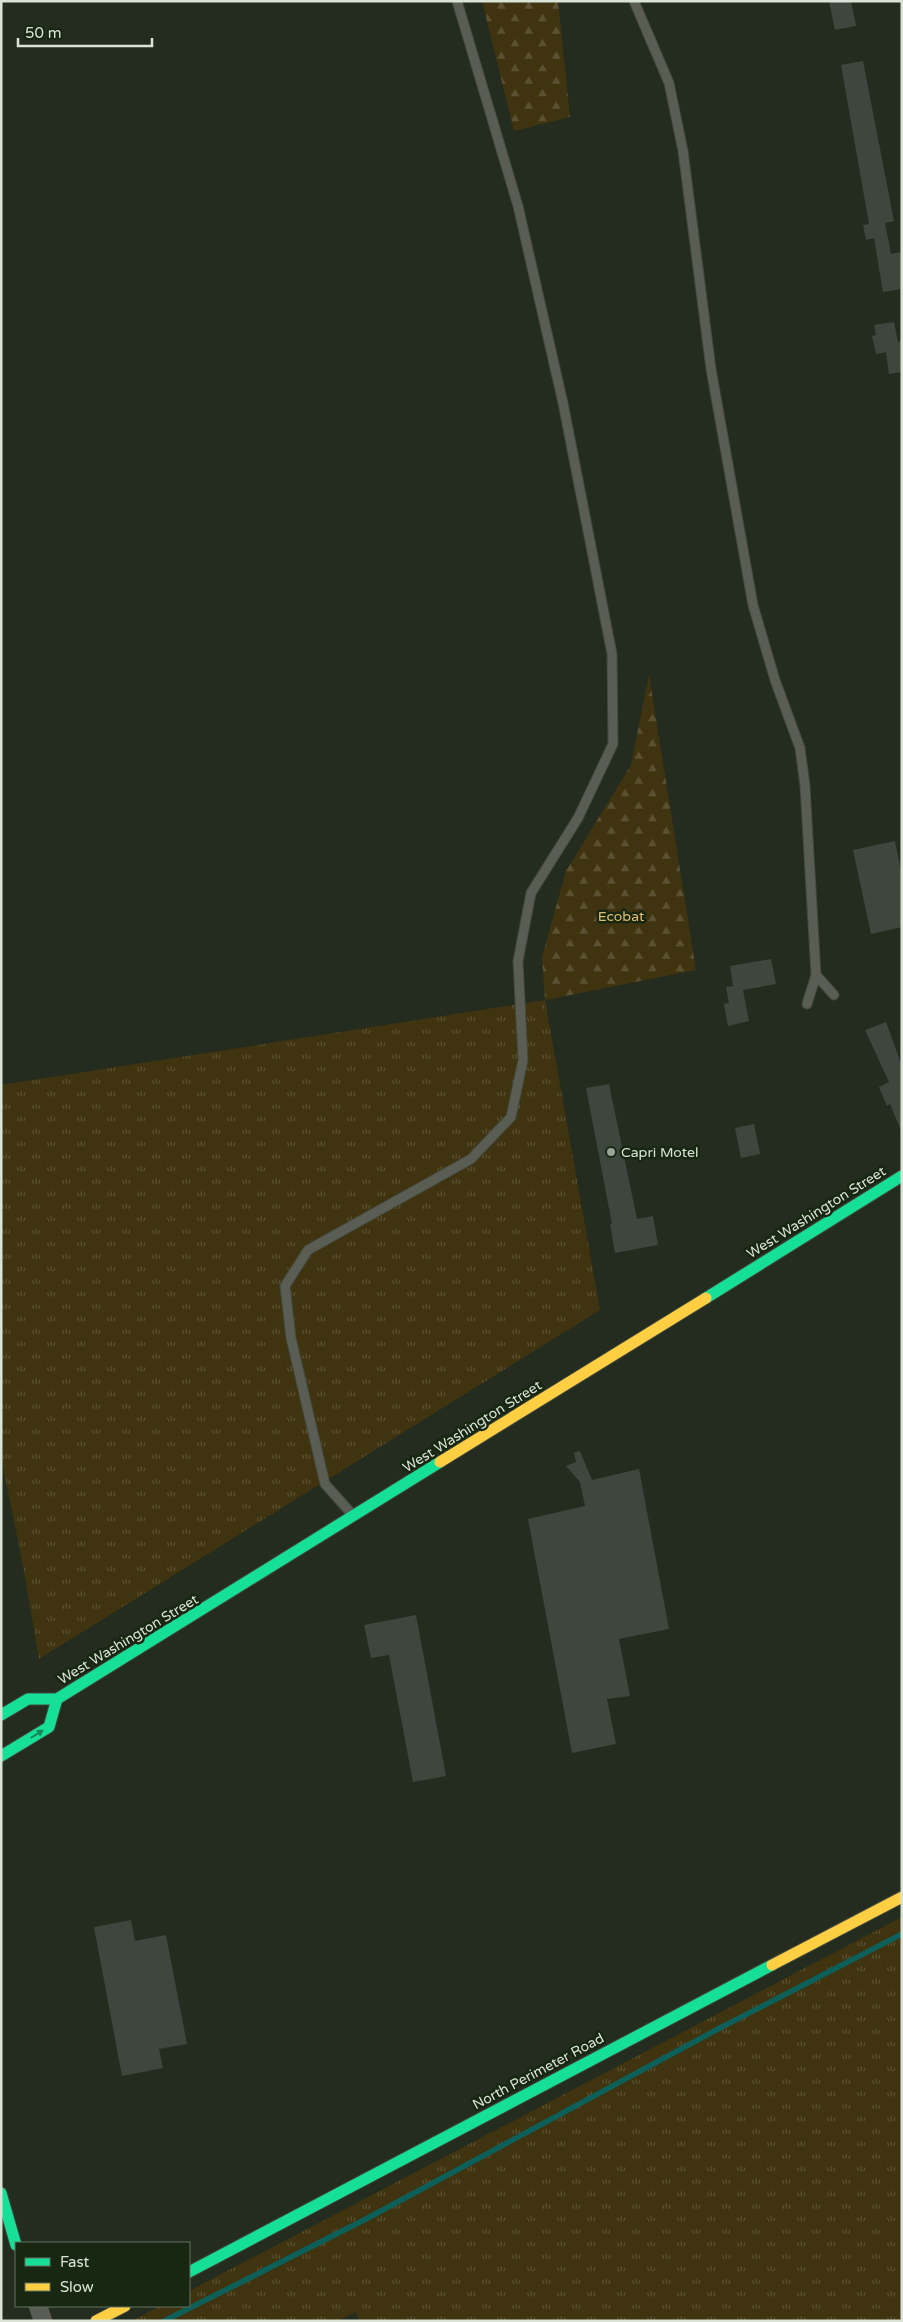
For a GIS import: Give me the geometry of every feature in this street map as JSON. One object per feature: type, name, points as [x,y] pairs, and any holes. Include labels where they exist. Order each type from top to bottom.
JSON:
[{"type":"main road","name":"West Washington Street","points":[[1,1715],[28,1699],[57,1699],[354,1517],[902,1176]]},
{"type":"main road","name":"West Washington Street","points":[[1,1756],[49,1727],[57,1699]]},
{"type":"main road","name":"North Perimeter Road","points":[[190,2271],[902,1897]]},
{"type":"main road","points":[[1,2192],[15,2242]]},
{"type":"main road","points":[[96,2321],[123,2307]]},
{"type":"street","points":[[38,2307],[43,2321]]},
{"type":"lane","points":[[354,1517],[324,1484],[291,1338],[285,1286],[308,1250],[470,1159],[510,1117],[523,1060],[518,961],[531,893],[578,818],[613,744],[612,654],[563,403],[518,206],[457,1]]},
{"type":"lane","points":[[634,1],[670,83],[683,151],[711,370],[753,606],[775,680],[800,748],[805,786],[816,975],[807,1004]]},
{"type":"lane","points":[[816,975],[834,995]]},
{"type":"green space","points":[[482,1],[558,1],[570,117],[514,131]]},
{"type":"green space","name":"Ecobat","points":[[649,675],[696,970],[545,1000],[542,957],[566,871],[631,765]]},
{"type":"green space","points":[[545,1000],[600,1310],[39,1659],[1,1457],[1,1085]]},
{"type":"green space","points":[[902,1917],[902,2321],[360,2321],[355,2312],[338,2321],[132,2321],[158,2307],[190,2307],[190,2290]]},
{"type":"building","points":[[829,1],[851,1],[856,26],[835,30]]},
{"type":"building","points":[[863,61],[894,221],[885,223],[891,254],[900,252],[902,264],[902,289],[883,292],[874,238],[866,240],[863,225],[869,224],[841,65]]},
{"type":"building","points":[[894,322],[898,342],[902,341],[902,372],[889,374],[886,352],[876,354],[872,336],[876,335],[874,325]]},
{"type":"building","points":[[895,841],[902,875],[902,927],[871,934],[853,850]]},
{"type":"building","points":[[771,959],[776,984],[743,990],[749,1021],[728,1026],[724,1004],[729,1003],[726,987],[733,986],[730,966]]},
{"type":"building","points":[[886,1022],[902,1066],[902,1133],[890,1104],[887,1106],[879,1087],[889,1082],[865,1030]]},
{"type":"building","name":"Capri Motel","points":[[609,1084],[637,1219],[653,1216],[658,1245],[615,1253],[610,1224],[612,1224],[586,1088]]},
{"type":"building","points":[[754,1124],[760,1154],[741,1158],[735,1128]]},
{"type":"building","points":[[580,1451],[592,1480],[639,1469],[669,1629],[619,1639],[630,1696],[607,1699],[616,1744],[572,1753],[528,1519],[585,1506],[580,1482],[566,1466],[576,1462],[574,1453]]},
{"type":"building","points":[[416,1615],[446,1776],[413,1782],[389,1655],[371,1658],[364,1625]]},
{"type":"building","points":[[131,1920],[135,1941],[166,1935],[187,2044],[159,2049],[163,2068],[122,2076],[94,1927]]},
{"type":"waterway","points":[[164,2321],[366,2219],[718,2029],[902,1934]]},
{"type":"traffic: fast","points":[[706,1298],[902,1176]]},
{"type":"traffic: fast","points":[[1,1715],[28,1699],[57,1699],[440,1462]]},
{"type":"traffic: fast","points":[[1,1756],[49,1727],[57,1699]]},
{"type":"traffic: fast","points":[[190,2271],[772,1965]]},
{"type":"traffic: fast","points":[[1,2193],[15,2242]]},
{"type":"traffic: slow","points":[[440,1462],[706,1298]]},
{"type":"traffic: slow","points":[[772,1965],[902,1897]]},
{"type":"traffic: slow","points":[[96,2321],[123,2307]]},
{"type":"place","name":"Capri Motel","points":[[611,1152]]}]
